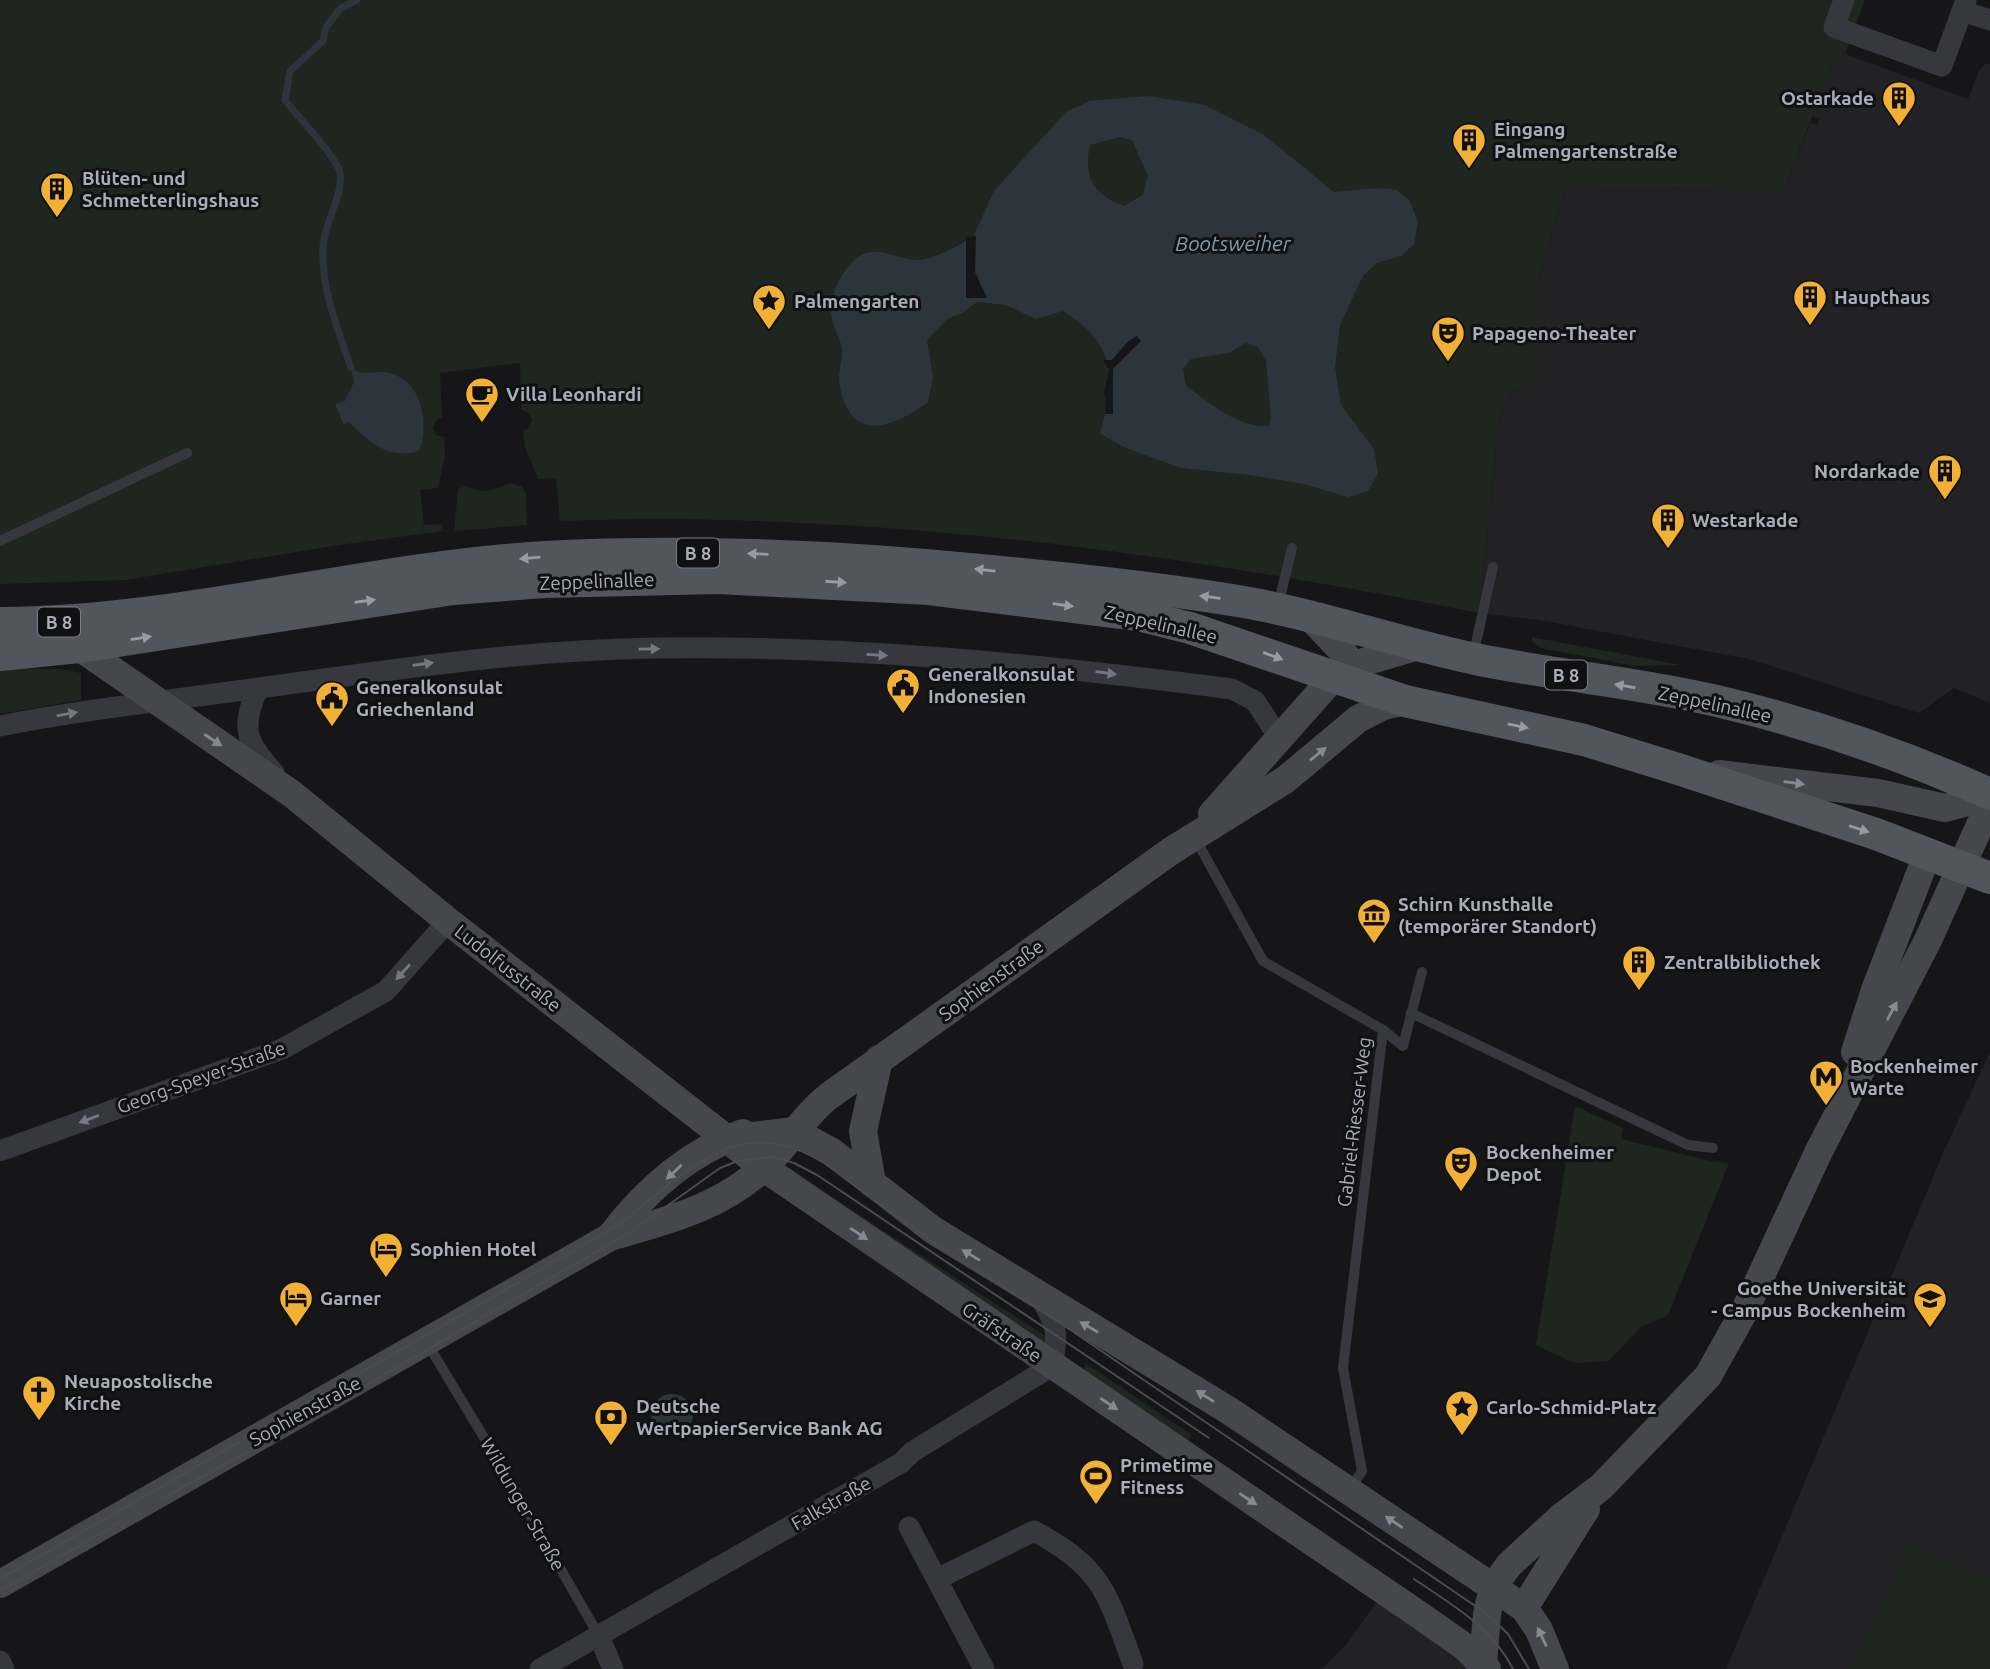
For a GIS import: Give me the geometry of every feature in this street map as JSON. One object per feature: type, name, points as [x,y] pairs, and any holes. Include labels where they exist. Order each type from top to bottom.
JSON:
[{"type":"main road","name":"Zeppelinallee","points":[[0,623],[52,623],[448,566],[635,554],[762,554],[932,565],[1140,587],[1278,609],[1415,647],[1472,659],[1717,701],[1817,728],[1893,754],[1990,795]]},
{"type":"main road","name":"Zeppelinallee","points":[[0,655],[79,647],[453,589],[635,578],[719,578],[929,589],[1138,615],[1345,677],[1405,701],[1584,740],[1876,834],[1976,872]]},
{"type":"street","points":[[1844,0],[1834,27],[1942,66],[1964,5],[1990,20]]},
{"type":"street","points":[[1310,617],[1333,639],[1354,707],[1349,726]]},
{"type":"street","name":"Ludolfusstraße","points":[[79,647],[292,794],[448,921],[727,1139]]},
{"type":"street","points":[[1345,677],[1415,647]]},
{"type":"street","points":[[0,726],[458,659],[523,653],[655,648],[824,652],[1018,662],[1232,689],[1255,701],[1280,739]]},
{"type":"street","name":"Sophienstraße","points":[[1183,845],[1280,739],[1345,677]]},
{"type":"street","name":"Ludolfusstraße","points":[[258,688],[247,721],[248,739],[292,794]]},
{"type":"street","name":"Sophienstraße","points":[[0,1584],[610,1237],[707,1207],[764,1168],[811,1109],[879,1059],[1183,845],[1285,780],[1370,711],[1405,701]]},
{"type":"street","points":[[1678,769],[1878,793],[1945,808],[1990,795]]},
{"type":"street","points":[[1485,1666],[1486,1623],[1493,1587],[1519,1554],[1601,1487],[1708,1376],[1747,1306],[1837,1115],[1928,940],[1976,872],[1990,803]]},
{"type":"street","points":[[1837,1115],[1875,990],[1927,855]]},
{"type":"street","name":"Georg-Speyer-Straße","points":[[0,1151],[282,1049],[387,991],[448,921]]},
{"type":"street","points":[[872,1183],[863,1131],[879,1059]]},
{"type":"street","name":"Sophienstraße","points":[[610,1237],[628,1213],[685,1162],[727,1139],[811,1109]]},
{"type":"street","points":[[727,1139],[794,1131],[832,1152],[933,1230],[1228,1410],[1524,1608],[1539,1630],[1555,1669]]},
{"type":"street","name":"Gräfstraße","points":[[727,1139],[764,1168],[1415,1612],[1485,1666]]},
{"type":"street","points":[[1040,1297],[1053,1318],[1058,1337],[1052,1366]]},
{"type":"street","name":"Falkstraße","points":[[540,1669],[901,1463],[912,1452],[1052,1366]]},
{"type":"street","points":[[1524,1608],[1601,1487]]},
{"type":"street","points":[[909,1527],[984,1669]]},
{"type":"street","points":[[937,1579],[1034,1531],[1067,1549],[1100,1580],[1130,1667]]},
{"type":"street","name":"Gräfstraße","points":[[1415,1612],[1429,1619],[1457,1625],[1486,1623],[1524,1608]]},
{"type":"street","name":"Wildunger Straße","points":[[598,1636],[613,1669]]},
{"type":"street","points":[[0,1661],[4,1669]]},
{"type":"lane","points":[[0,541],[187,453]]},
{"type":"lane","points":[[1278,609],[1292,548]]},
{"type":"lane","points":[[1472,659],[1493,567]]},
{"type":"lane","name":"Gabriel-Riesser-Weg","points":[[1183,845],[1263,961],[1383,1030],[1343,1368],[1362,1471],[1348,1491]]},
{"type":"lane","points":[[1383,1030],[1403,1046],[1422,972]]},
{"type":"lane","points":[[1411,1013],[1688,1145],[1713,1148]]},
{"type":"lane","name":"Wildunger Straße","points":[[426,1342],[598,1636]]},
{"type":"shaded area","name":"Palmengarten","points":[[0,0],[1865,0],[1845,54],[1831,65],[1785,189],[1565,188],[1538,281],[1538,382],[1512,391],[1499,415],[1479,613],[1251,572],[1022,540],[791,522],[676,519],[560,521],[556,478],[538,479],[525,447],[523,430],[529,428],[532,420],[529,413],[521,410],[520,363],[440,373],[442,417],[433,427],[436,435],[444,437],[445,455],[438,488],[420,490],[424,525],[442,524],[444,531],[339,545],[125,580],[0,584]]},
{"type":"shaded area","points":[[1845,54],[1968,99],[1979,71],[1985,64],[1990,64],[1990,703],[1954,688],[1919,713],[1749,659],[1539,620],[1479,613],[1499,415],[1512,391],[1538,382],[1538,281],[1565,188],[1785,189],[1810,123],[1817,125],[1820,119],[1812,116],[1831,64]]},
{"type":"shaded area","points":[[510,483],[522,487],[526,494],[527,525],[454,531],[458,489],[466,486],[488,490]]},
{"type":"shaded area","points":[[1532,637],[1681,665],[1635,666],[1541,648],[1532,642]]},
{"type":"shaded area","points":[[0,668],[60,669],[81,673],[81,700],[0,714]]},
{"type":"shaded area","name":"Goethe Universität - Campus Bockenheim","points":[[1990,1052],[1990,1669],[1726,1669],[1944,1151]]},
{"type":"shaded area","points":[[1575,1106],[1623,1128],[1621,1139],[1729,1163],[1668,1315],[1641,1327],[1608,1361],[1574,1363],[1536,1345]]},
{"type":"shaded area","points":[[830,1196],[1047,1337],[1044,1346],[830,1202]]},
{"type":"shaded area","points":[[1085,1363],[1192,1435],[1187,1442],[1084,1372]]},
{"type":"shaded area","points":[[1910,1544],[1990,1580],[1990,1669],[1852,1669]]},
{"type":"shaded area","points":[[1378,1600],[1476,1669],[1322,1669],[1345,1646]]},
{"type":"water","name":"Bootsweiher","points":[[1148,96],[1205,105],[1264,135],[1334,192],[1379,188],[1397,190],[1410,201],[1418,222],[1414,244],[1401,256],[1377,263],[1363,276],[1340,325],[1335,367],[1341,405],[1374,449],[1378,473],[1368,491],[1348,497],[1304,484],[1181,468],[1126,448],[1100,434],[1108,396],[1107,364],[1094,336],[1063,311],[1036,319],[1006,305],[977,302],[962,313],[947,319],[927,340],[933,377],[928,402],[914,412],[886,424],[873,426],[861,423],[851,415],[839,381],[842,350],[831,312],[836,288],[848,266],[869,252],[925,259],[973,237],[994,191],[1066,112],[1090,101]],"holes":[[[1120,137],[1132,140],[1148,176],[1143,195],[1124,206],[1098,190],[1088,166],[1090,145]],[[1245,343],[1258,347],[1266,361],[1271,418],[1269,426],[1258,426],[1236,419],[1186,386],[1183,369],[1191,359],[1229,353]]]},
{"type":"water","points":[[351,368],[365,373],[389,373],[409,384],[416,394],[423,416],[424,428],[419,451],[389,451],[372,443],[349,422],[344,425],[335,404],[345,401],[354,382]]},
{"type":"water","points":[[672,1394],[687,1400],[693,1415],[687,1430],[672,1436],[657,1430],[651,1415],[657,1400]]},
{"type":"pier","points":[[976,236],[975,272],[987,298],[966,298],[966,237]]},
{"type":"pier","points":[[1137,336],[1141,341],[1113,369],[1113,414],[1105,414],[1104,393],[1109,370],[1103,360],[1112,360],[1128,341]]},
{"type":"waterway","points":[[351,368],[331,309],[323,262],[324,238],[339,192],[340,173],[325,147],[285,100],[290,71],[323,41],[326,27],[341,8],[357,0]]},
{"type":"tram line","points":[[0,1579],[620,1224],[667,1185],[714,1154],[739,1145],[765,1143],[793,1148],[824,1163],[931,1241],[1053,1318],[1487,1614],[1508,1634],[1529,1669]]},
{"type":"tram line","points":[[161,1499],[292,1428],[632,1231],[720,1168],[738,1161],[773,1157],[794,1163],[817,1175],[1209,1438]]},
{"type":"tram line","points":[[0,1591],[119,1523]]},
{"type":"tram line","points":[[1414,1579],[1483,1629],[1505,1654],[1513,1669]]},
{"type":"place","name":"Ostarkade","points":[[1899,128]]},
{"type":"place","name":"Eingang Palmengartenstraße","points":[[1469,170]]},
{"type":"place","name":"Blüten- und Schmetterlingshaus","points":[[57,219]]},
{"type":"place","name":"Haupthaus","points":[[1810,327]]},
{"type":"place","name":"Palmengarten","points":[[769,331]]},
{"type":"place","name":"Papageno-Theater","points":[[1448,363]]},
{"type":"place","name":"Villa Leonhardi","points":[[482,424]]},
{"type":"place","name":"Nordarkade","points":[[1945,501]]},
{"type":"place","name":"Westarkade","points":[[1668,550]]},
{"type":"place","name":"Generalkonsulat Indonesien","points":[[903,715]]},
{"type":"place","name":"Generalkonsulat Griechenland","points":[[332,728]]},
{"type":"place","name":"Schirn Kunsthalle (temporärer Standort)","points":[[1374,945]]},
{"type":"place","name":"Zentralbibliothek","points":[[1639,992]]},
{"type":"place","name":"Bockenheimer Warte","points":[[1826,1107]]},
{"type":"place","name":"Bockenheimer Depot","points":[[1461,1193]]},
{"type":"place","name":"Sophien Hotel","points":[[386,1279]]},
{"type":"place","name":"Garner","points":[[296,1328]]},
{"type":"place","name":"Goethe Universität - Campus Bockenheim","points":[[1930,1329]]},
{"type":"place","name":"Neuapostolische Kirche","points":[[39,1422]]},
{"type":"place","name":"Carlo-Schmid-Platz","points":[[1462,1437]]},
{"type":"place","name":"Deutsche WertpapierService Bank AG","points":[[611,1447]]},
{"type":"place","name":"Primetime Fitness","points":[[1096,1506]]}]
